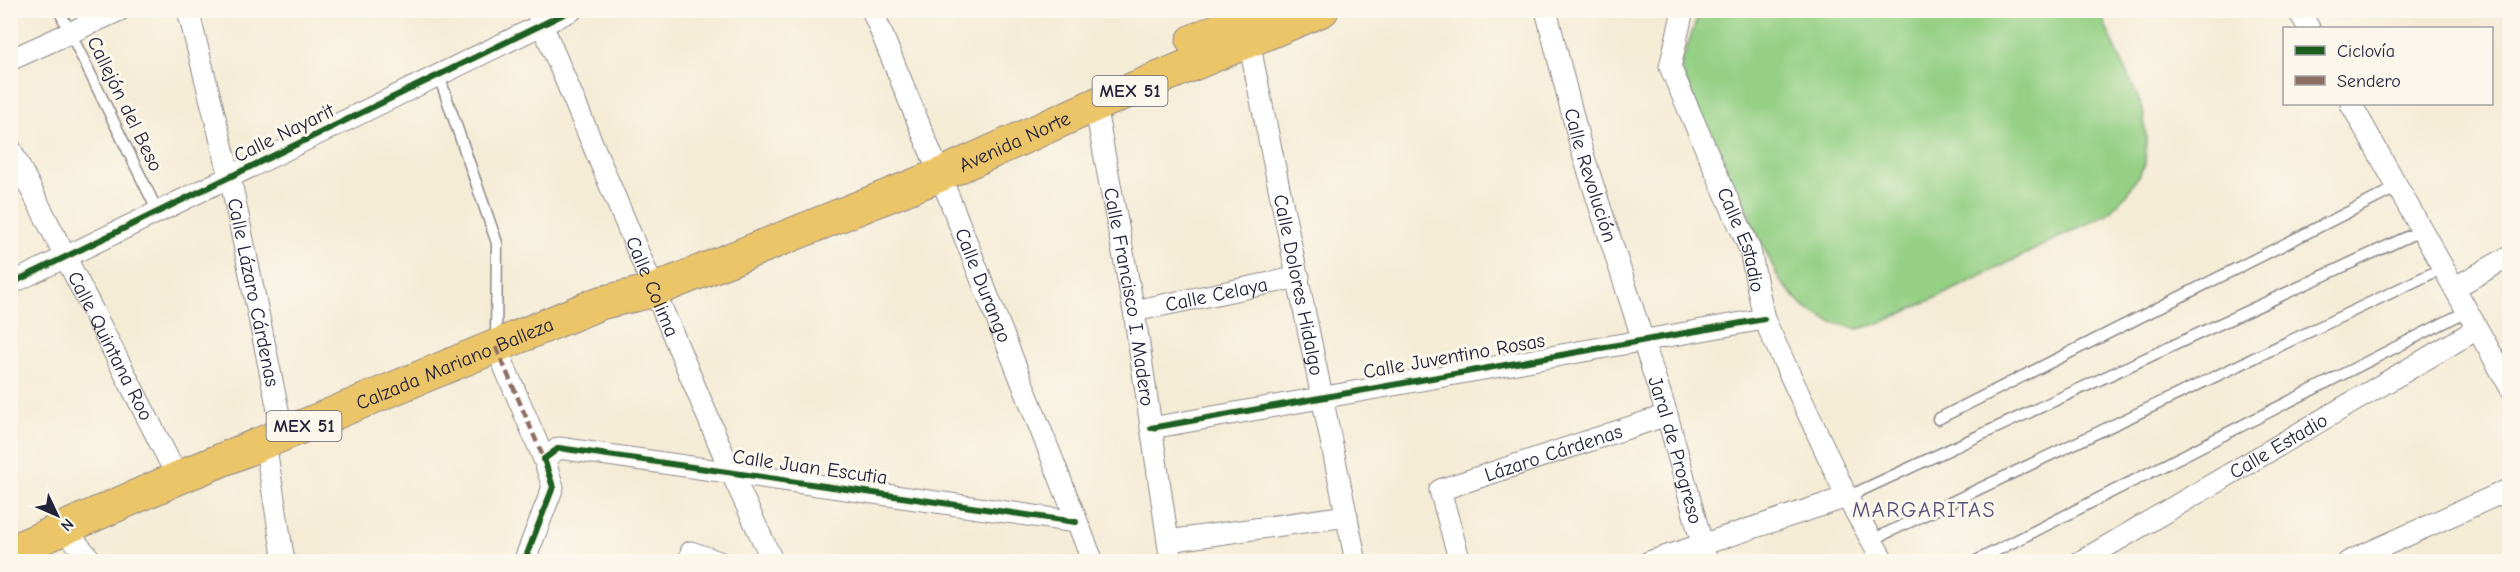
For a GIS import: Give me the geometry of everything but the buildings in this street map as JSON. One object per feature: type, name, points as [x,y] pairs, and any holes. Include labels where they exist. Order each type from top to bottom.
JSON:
[{"type":"main road","name":"Avenida Norte","points":[[935,165],[1265,10]]},
{"type":"main road","name":"Avenida Norte","points":[[935,165],[1095,105],[1322,10]]},
{"type":"main road","name":"Calzada Mariano Balleza","points":[[13,555],[64,529],[178,478],[649,281],[935,165]]},
{"type":"street","points":[[10,60],[120,10]]},
{"type":"street","name":"Calle Lázaro Cárdenas","points":[[188,10],[230,177],[274,438],[284,561]]},
{"type":"street","name":"Calle Nayarit","points":[[10,284],[439,76],[539,18],[572,10]]},
{"type":"street","name":"Calle Durango","points":[[872,10],[1093,561]]},
{"type":"street","name":"Calle Revolución","points":[[1546,10],[1581,148],[1642,339]]},
{"type":"street","name":"Calle Estadio","points":[[1683,10],[1670,67],[1750,250],[1764,319],[1847,497],[1874,539],[1884,561]]},
{"type":"street","points":[[2298,10],[2307,27]]},
{"type":"street","name":"Calle Colima","points":[[539,18],[730,472],[773,561]]},
{"type":"street","name":"Calle Dolores Hidalgo","points":[[1249,42],[1356,561]]},
{"type":"street","name":"Calle Francisco I. Madero","points":[[1095,105],[1134,311],[1169,551]]},
{"type":"street","points":[[2352,105],[2510,387]]},
{"type":"street","name":"Calle Quintana Roo","points":[[10,148],[178,478]]},
{"type":"street","points":[[2454,288],[2510,256]]},
{"type":"street","name":"Calle Celaya","points":[[1134,311],[1299,277]]},
{"type":"street","name":"Calle Juventino Rosas","points":[[1151,428],[1764,319]]},
{"type":"street","name":"Calle Estadio","points":[[2080,561],[2472,320]]},
{"type":"street","name":"Jaral de Progreso","points":[[1642,339],[1667,416],[1704,553]]},
{"type":"street","points":[[496,346],[544,459],[553,487],[524,561]]},
{"type":"street","name":"Lázaro Cárdenas","points":[[1460,561],[1440,490],[1667,416]]},
{"type":"street","name":"Calle Juan Escutia","points":[[544,459],[559,448],[1076,522]]},
{"type":"street","points":[[2348,561],[2510,489]]},
{"type":"street","points":[[1649,561],[1704,553],[1847,497]]},
{"type":"street","points":[[1169,551],[1347,516]]},
{"type":"street","points":[[64,529],[93,561]]},
{"type":"street","points":[[691,552],[719,561]]},
{"type":"lane","name":"Callejón del Beso","points":[[59,10],[158,213]]},
{"type":"lane","points":[[439,76],[496,243],[496,346]]},
{"type":"lane","points":[[1938,419],[2398,187]]},
{"type":"lane","points":[[1847,497],[2422,231]]},
{"type":"lane","points":[[1874,539],[2443,268]]},
{"type":"lane","points":[[1974,561],[2472,320]]},
{"type":"green space","points":[[1700,11],[2099,11],[2143,109],[2146,138],[2145,164],[2128,193],[2107,214],[1881,323],[1857,329],[1829,321],[1805,308],[1780,281],[1736,189],[1731,192],[1680,66]]},
{"type":"marked path","points":[[496,347],[544,459]]},
{"type":"cycle path","points":[[10,284],[572,10]]},
{"type":"cycle path","points":[[1151,428],[1764,319]]},
{"type":"cycle path","points":[[524,562],[553,487],[544,459],[559,448],[1076,522]]},
{"type":"district","name":"MARGARITAS","points":[[1924,510]]}]
